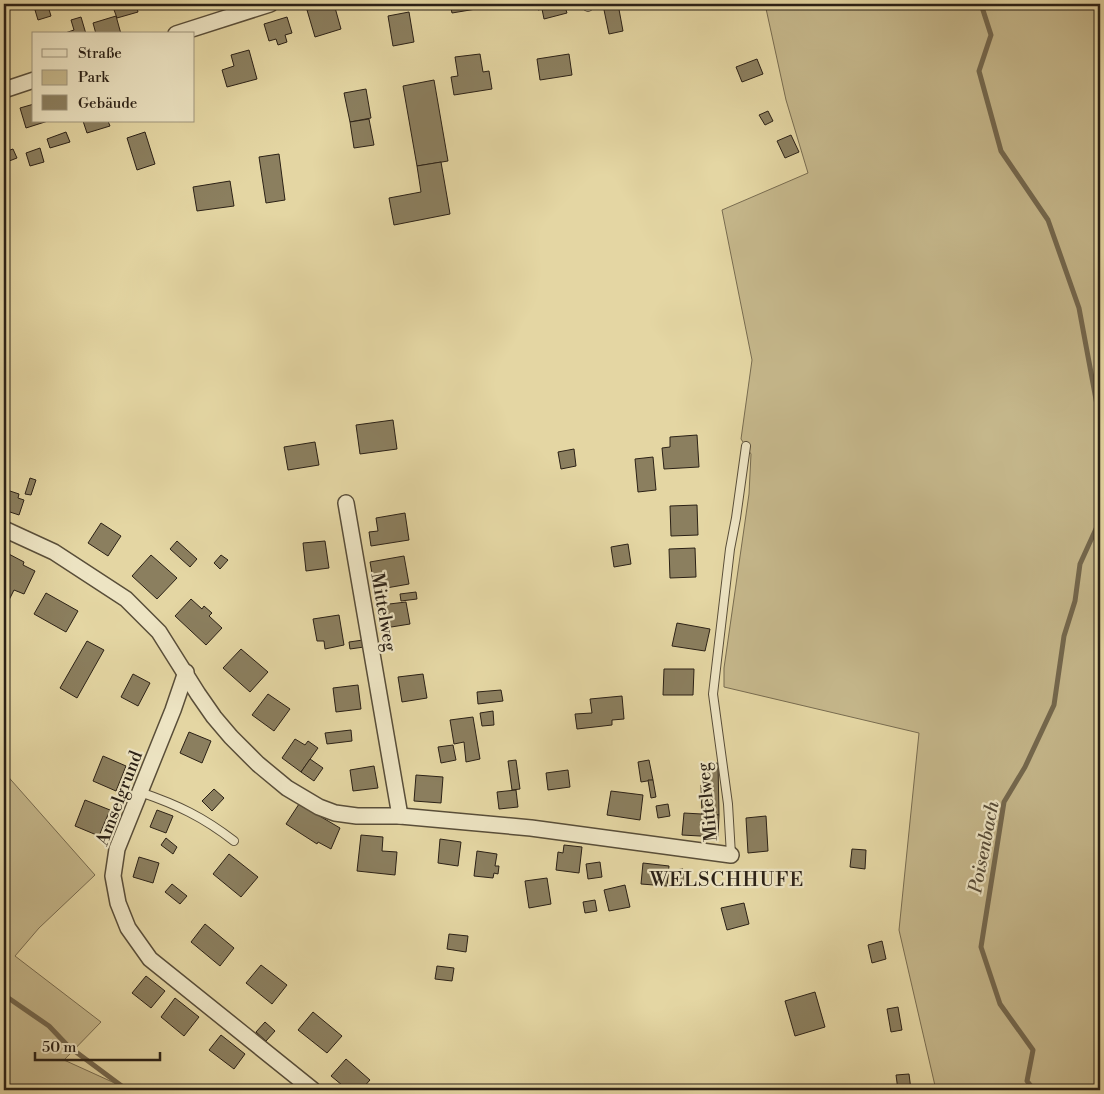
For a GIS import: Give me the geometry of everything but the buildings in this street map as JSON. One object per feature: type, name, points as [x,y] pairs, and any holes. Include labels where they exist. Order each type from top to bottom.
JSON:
[{"type":"street","points":[[182,32],[270,4]]},
{"type":"street","points":[[4,90],[32,81]]},
{"type":"street","name":"Mittelweg","points":[[346,504],[400,816]]},
{"type":"street","points":[[4,529],[54,552],[126,599],[159,632],[186,672]]},
{"type":"street","name":"Mittelweg","points":[[186,672],[214,717],[258,764],[287,788],[319,807],[335,813],[357,816],[400,816],[532,828],[731,855]]},
{"type":"street","name":"Amselgrund","points":[[186,672],[173,710],[117,848],[113,876],[118,903],[128,928],[150,960],[313,1090]]},
{"type":"lane","name":"Mittelweg","points":[[731,855],[728,804],[713,694],[730,549],[746,446]]},
{"type":"lane","points":[[140,792],[190,811],[211,823],[234,842]]},
{"type":"green space","points":[[765,4],[1100,4],[1100,1090],[936,1090],[899,930],[919,733],[724,687],[724,668],[749,494],[751,454],[741,439],[752,360],[722,210],[808,173],[786,100]]},
{"type":"green space","points":[[4,772],[95,875],[39,928],[15,956],[101,1022],[64,1060],[130,1090],[4,1090]]},
{"type":"waterway","name":"Poisenbach","points":[[981,4],[991,35],[979,71],[1001,151],[1048,220],[1079,308],[1100,421]]},
{"type":"waterway","name":"Poisenbach","points":[[1034,1090],[1027,1081],[1033,1050],[1000,1004],[981,947],[1004,802],[1025,767],[1054,705],[1064,636],[1075,601],[1080,564],[1100,520]]},
{"type":"waterway","points":[[4,995],[49,1026],[68,1046],[127,1090]]},
{"type":"district","name":"WELSCHHUFE","points":[[727,879]]}]
